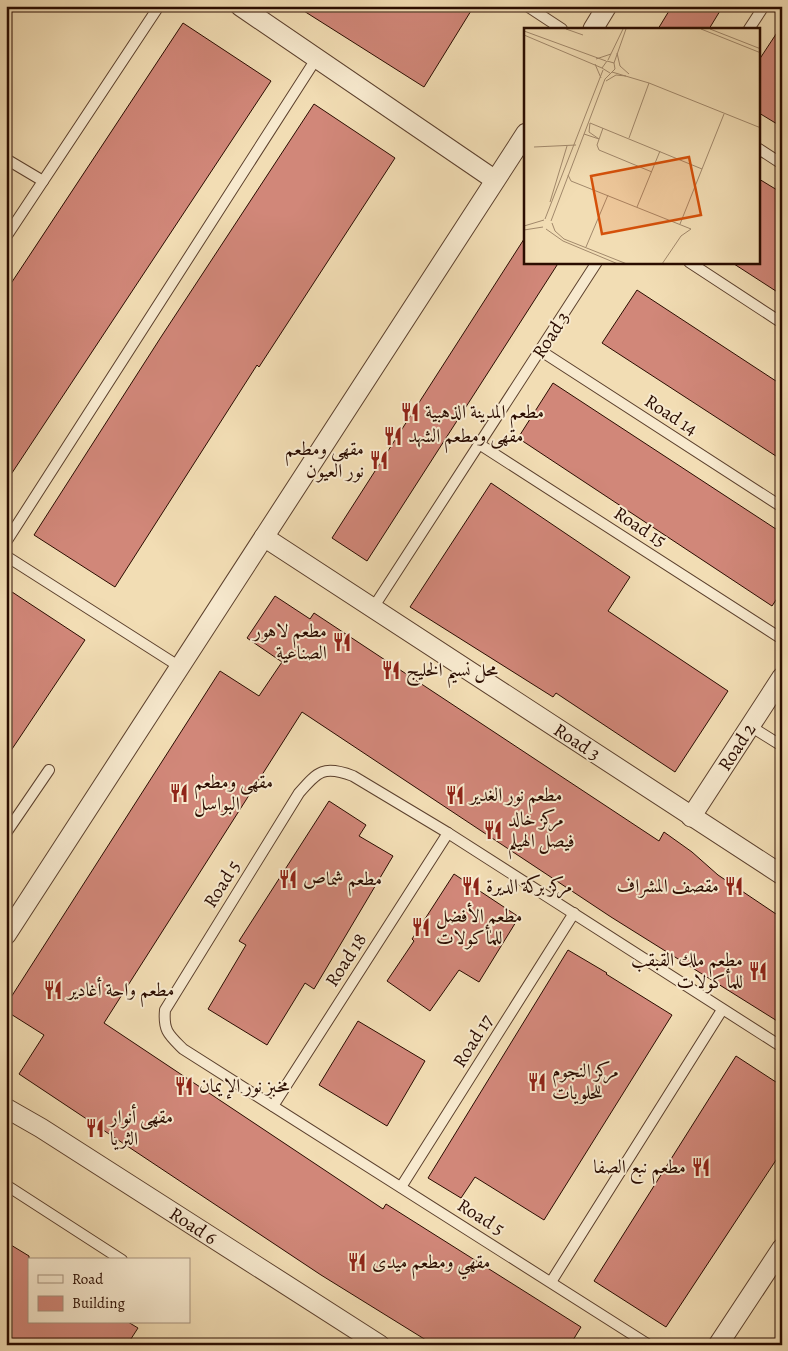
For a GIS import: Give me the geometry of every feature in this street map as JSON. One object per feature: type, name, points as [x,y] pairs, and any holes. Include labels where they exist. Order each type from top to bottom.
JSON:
[{"type":"street","points":[[240,6],[495,180]]},
{"type":"street","points":[[594,28],[607,6]]},
{"type":"street","points":[[6,934],[524,136]]},
{"type":"street","name":"Road 3","points":[[264,537],[782,875]]},
{"type":"street","name":"Road 2","points":[[691,817],[782,677]]},
{"type":"street","name":"Road 6","points":[[6,1108],[41,1128],[380,1345]]},
{"type":"street","points":[[718,1345],[780,1256]]},
{"type":"lane","points":[[6,237],[159,6]]},
{"type":"lane","points":[[527,6],[560,28]]},
{"type":"lane","points":[[750,28],[764,6]]},
{"type":"lane","points":[[6,542],[316,59]]},
{"type":"lane","points":[[760,151],[782,164]]},
{"type":"lane","points":[[6,159],[42,181]]},
{"type":"lane","name":"Road 3","points":[[374,608],[596,264]]},
{"type":"lane","points":[[692,264],[782,323]]},
{"type":"lane","name":"Road 14","points":[[540,351],[782,508]]},
{"type":"lane","name":"Road 15","points":[[479,444],[782,639]]},
{"type":"lane","points":[[6,556],[180,667]]},
{"type":"lane","points":[[750,726],[782,746]]},
{"type":"lane","points":[[6,833],[49,770]]},
{"type":"lane","name":"Road 5","points":[[649,1345],[183,1049],[168,1034],[164,1023],[165,1010],[298,793],[314,776],[325,771],[339,770],[353,776],[448,833],[782,1047]]},
{"type":"lane","name":"Road 18","points":[[273,1106],[448,833]]},
{"type":"lane","name":"Road 17","points":[[401,1187],[574,913]]},
{"type":"lane","points":[[551,1282],[722,1010]]},
{"type":"lane","points":[[6,1185],[119,1258]]},
{"type":"building","points":[[296,6],[474,6],[424,87]]},
{"type":"building","points":[[672,6],[723,6],[710,28],[659,28]]},
{"type":"building","points":[[183,23],[271,81],[6,482],[6,291]]},
{"type":"building","points":[[782,25],[782,127],[760,114],[760,58]]},
{"type":"building","points":[[314,104],[395,158],[259,367],[257,365],[115,587],[34,535]]},
{"type":"building","points":[[760,180],[782,193],[782,295],[734,264],[760,264]]},
{"type":"building","points":[[524,239],[524,264],[558,264],[367,561],[332,538]]},
{"type":"building","points":[[637,290],[782,385],[782,460],[602,343]]},
{"type":"building","points":[[553,383],[782,533],[782,591],[772,606],[518,438]]},
{"type":"building","points":[[491,483],[630,577],[608,611],[728,691],[675,772],[556,693],[553,697],[410,607]]},
{"type":"building","points":[[6,588],[85,640],[6,758]]},
{"type":"building","points":[[275,596],[310,619],[314,613],[659,841],[664,832],[692,852],[718,875],[782,918],[782,1024],[611,917],[302,712],[104,1023],[383,1209],[386,1204],[581,1327],[570,1345],[434,1345],[321,1275],[19,1074],[44,1035],[6,1011],[6,1005],[220,671],[259,696],[282,662],[247,638]]},
{"type":"building","points":[[329,801],[366,825],[359,836],[393,856],[314,989],[305,983],[267,1045],[208,1009],[246,945],[239,941]]},
{"type":"building","points":[[454,874],[519,917],[479,982],[459,970],[430,1011],[387,981],[414,941],[412,939]]},
{"type":"building","points":[[568,950],[672,1015],[544,1220],[475,1177],[461,1198],[428,1178]]},
{"type":"building","points":[[358,1021],[425,1061],[387,1126],[319,1085]]},
{"type":"building","points":[[736,1056],[782,1086],[782,1151],[666,1327],[594,1281]]},
{"type":"building","points":[[6,1242],[29,1256],[28,1324],[131,1324],[138,1328],[127,1345],[6,1345]]},
{"type":"place","name":"مطعم المدينة الذهبية","points":[[410,412]]},
{"type":"place","name":"مقهى ومطعم الشهد","points":[[393,436]]},
{"type":"place","name":"مقهى ومطعم نور العيون","points":[[379,460]]},
{"type":"place","name":"مطعم لاهور الصناعية","points":[[342,642]]},
{"type":"place","name":"محل نسيم الخليج","points":[[391,670]]},
{"type":"place","name":"مقهى ومطعم البواسل","points":[[179,793]]},
{"type":"place","name":"مطعم نور الغدير","points":[[455,795]]},
{"type":"place","name":"مركز خالد فيصل الهيلم","points":[[493,830]]},
{"type":"place","name":"مطعم شماص","points":[[288,879]]},
{"type":"place","name":"مركز بركة الديرة","points":[[471,886]]},
{"type":"place","name":"مقصف المشراف","points":[[734,886]]},
{"type":"place","name":"مطعم الأفضل للمأكولات","points":[[421,927]]},
{"type":"place","name":"مطعم ملك القبقب للمأكولات","points":[[758,971]]},
{"type":"place","name":"مطعم واحة أغادير","points":[[53,990]]},
{"type":"place","name":"مركز النجوم للحلويات","points":[[537,1082]]},
{"type":"place","name":"مخبز نور الإيمان","points":[[184,1086]]},
{"type":"place","name":"مقهى أنوار الثريا","points":[[95,1128]]},
{"type":"place","name":"مطعم نبع الصفا","points":[[701,1167]]},
{"type":"place","name":"مقهي ومطعم ميدى","points":[[357,1262]]}]
